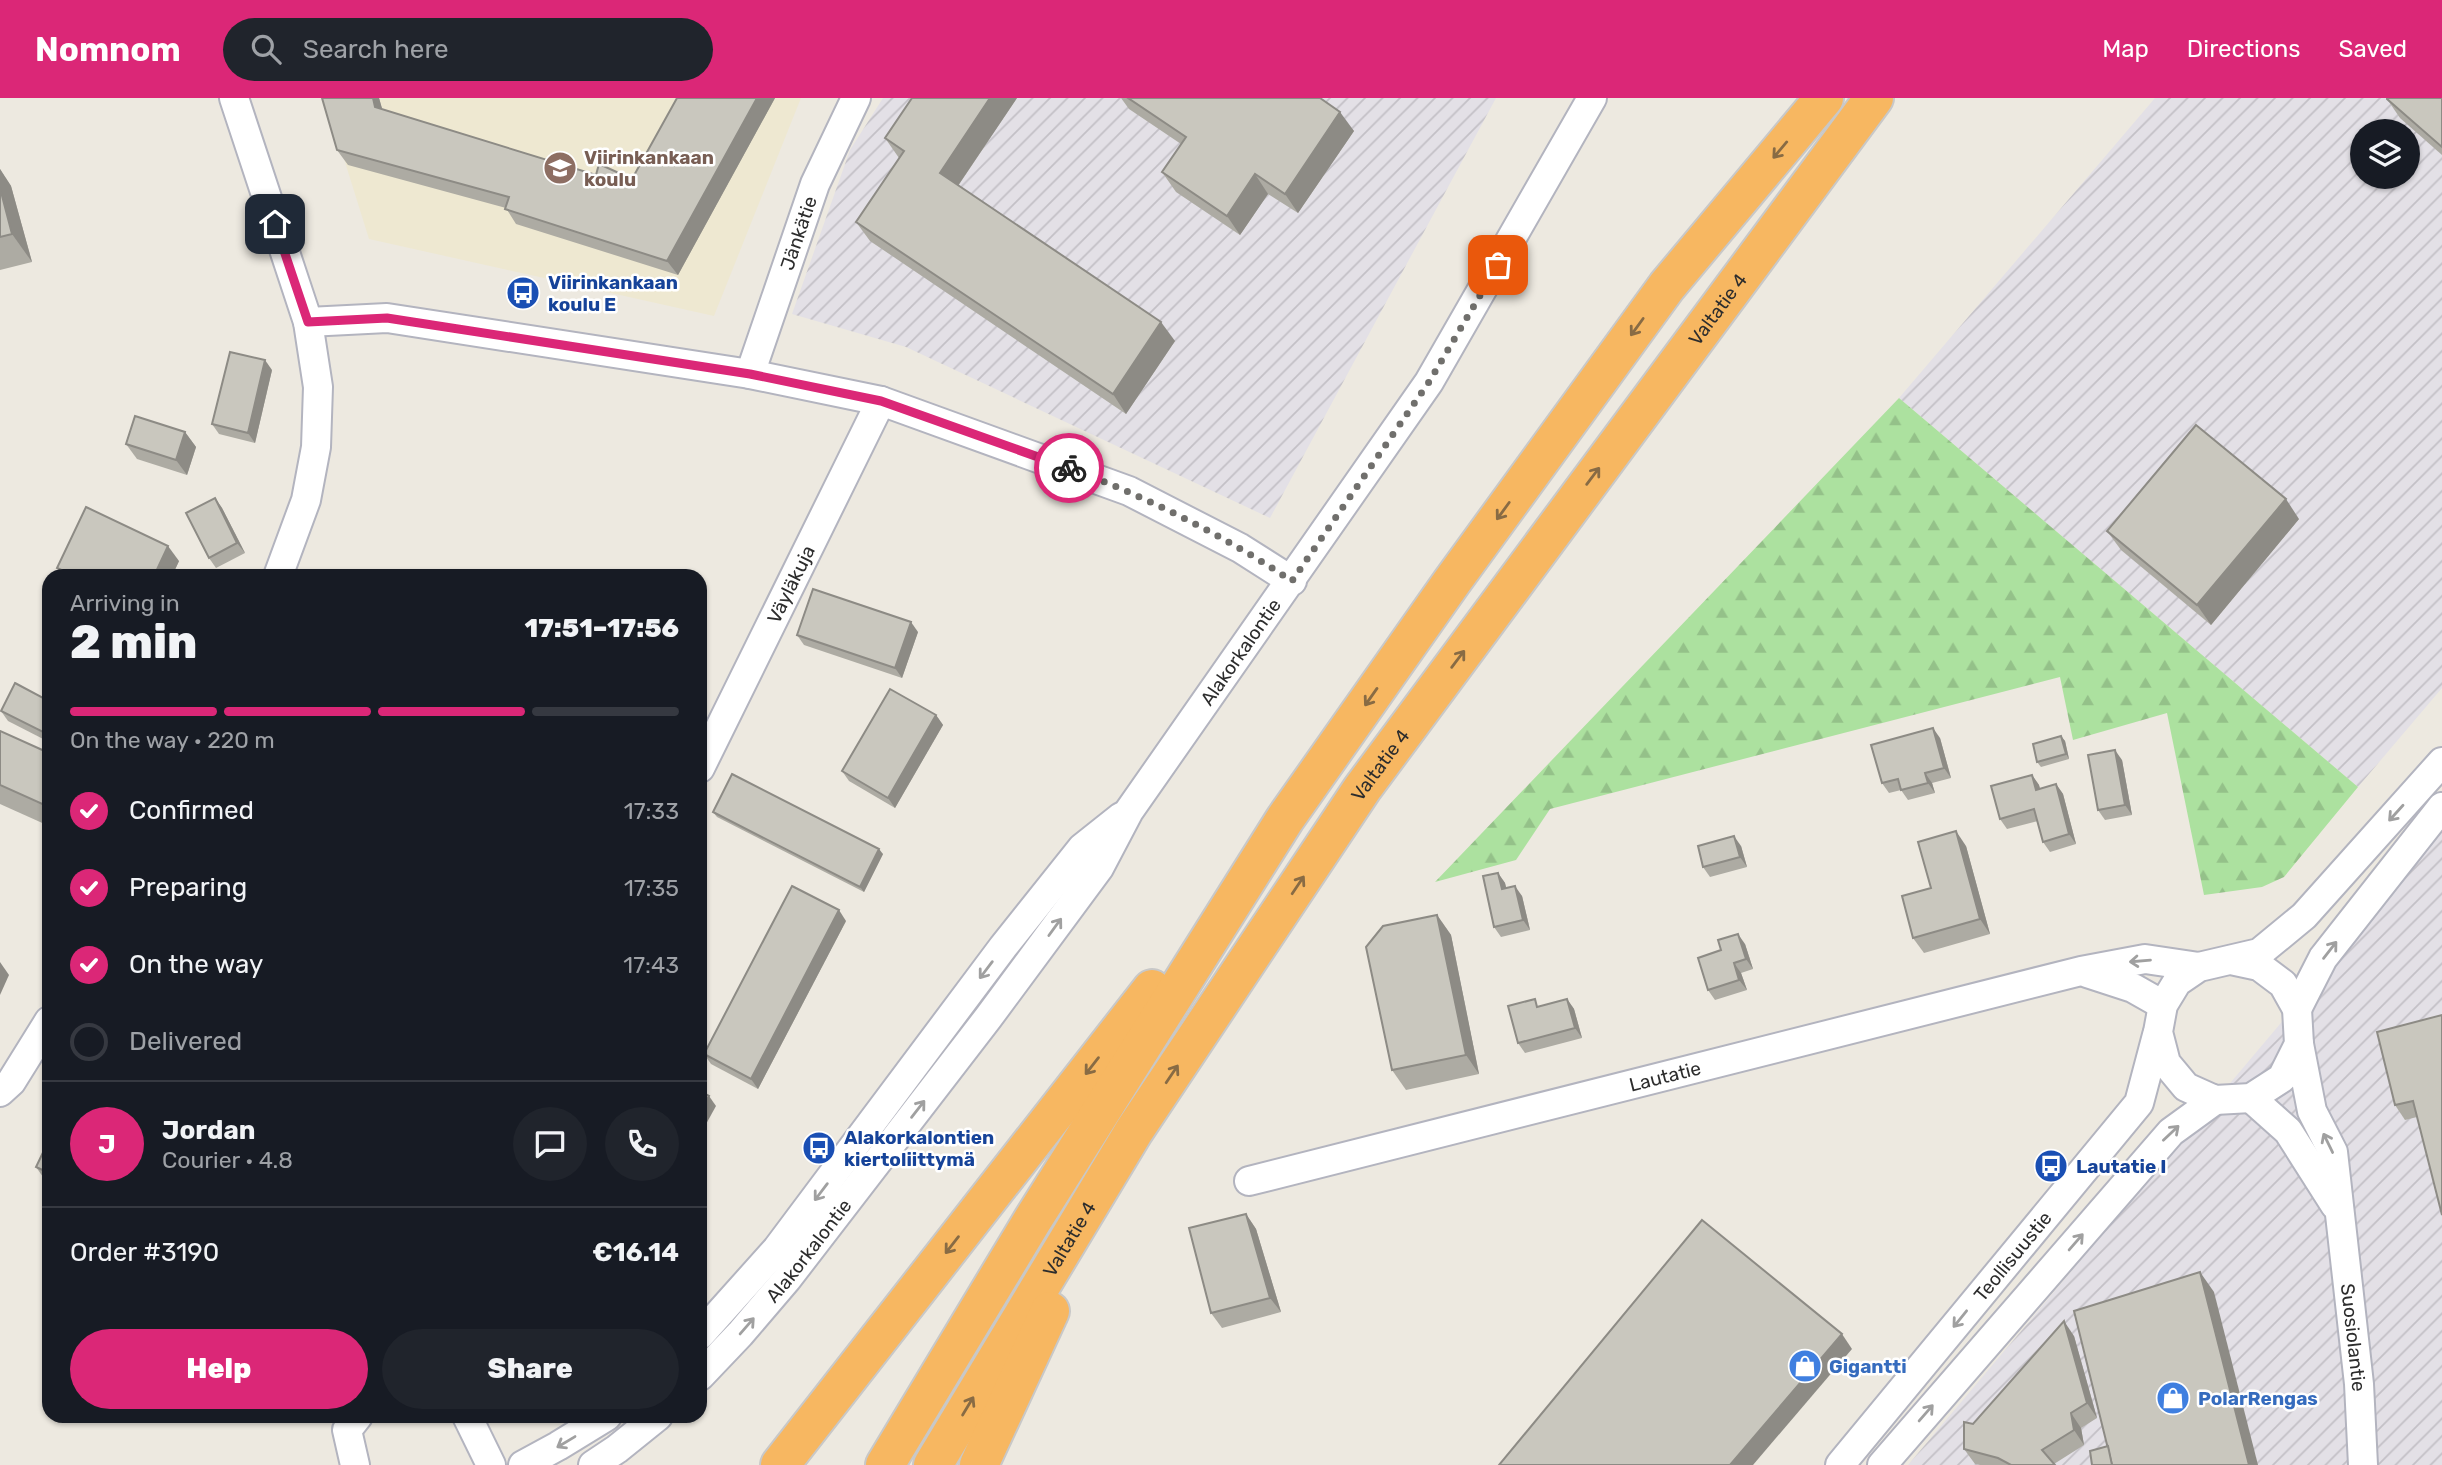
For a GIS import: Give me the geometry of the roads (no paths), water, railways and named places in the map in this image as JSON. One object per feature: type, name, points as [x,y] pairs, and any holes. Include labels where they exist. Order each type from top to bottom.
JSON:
[{"type":"highway","points":[[780,1465],[1284,819],[1667,286],[1824,98]]},
{"type":"highway","name":"Valtatie 4","points":[[933,1465],[1134,1131],[1362,789],[1874,98]]},
{"type":"highway","points":[[885,1465],[1032,1221],[1284,819]]},
{"type":"highway","points":[[979,1465],[1134,1131]]},
{"type":"street","points":[[234,98],[308,322],[318,387],[316,447],[306,500],[281,569]]},
{"type":"street","name":"Jänkätie","points":[[750,374],[814,184],[856,98]]},
{"type":"street","name":"Alakorkalontie","points":[[707,1369],[787,1279],[988,1018],[1099,868],[1129,811],[1429,382],[1592,98]]},
{"type":"street","points":[[308,322],[387,318],[750,374],[881,401],[1129,491],[1240,548],[1292,581]]},
{"type":"street","name":"Väyläkuja","points":[[707,754],[881,401]]},
{"type":"street","points":[[2231,960],[2259,966],[2283,984],[2297,1009],[2299,1044],[2282,1078],[2251,1098],[2215,1100],[2186,1087],[2166,1063],[2161,1018],[2177,982],[2199,967],[2259,953],[2304,916],[2442,762]]},
{"type":"street","points":[[2297,1009],[2323,958],[2442,807]]},
{"type":"street","name":"Alakorkalontie","points":[[707,1327],[777,1249],[1003,947],[1082,848],[1129,811]]},
{"type":"street","name":"Lautatie","points":[[1249,1181],[2081,971],[2145,959],[2199,967]]},
{"type":"street","points":[[2081,971],[2133,988],[2161,1018]]},
{"type":"street","name":"Teollisuustie","points":[[1843,1464],[2139,1103],[2161,1018]]},
{"type":"street","points":[[0,1092],[10,1082],[42,1032]]},
{"type":"street","name":"Suosiolantie","points":[[2299,1044],[2312,1111],[2333,1152],[2359,1384],[2363,1465]]},
{"type":"street","name":"Suosiolantie","points":[[2251,1098],[2288,1131],[2339,1210]]},
{"type":"street","name":"Teollisuustie","points":[[1882,1465],[2171,1132],[2215,1100]]},
{"type":"street","points":[[352,1423],[347,1430],[355,1465]]},
{"type":"street","points":[[470,1423],[491,1465]]},
{"type":"street","points":[[523,1465],[596,1423]]},
{"type":"street","points":[[593,1465],[650,1423]]},
{"type":"place","name":"Viirinkankaan koulu","points":[[560,168]]},
{"type":"place","name":"Viirinkankaan koulu E","points":[[523,293]]},
{"type":"place","name":"Alakorkalontien kiertoliittymä","points":[[819,1148]]},
{"type":"place","name":"Lautatie I","points":[[2051,1166]]},
{"type":"place","name":"Gigantti","points":[[1805,1366]]},
{"type":"place","name":"PolarRengas","points":[[2173,1398]]}]
